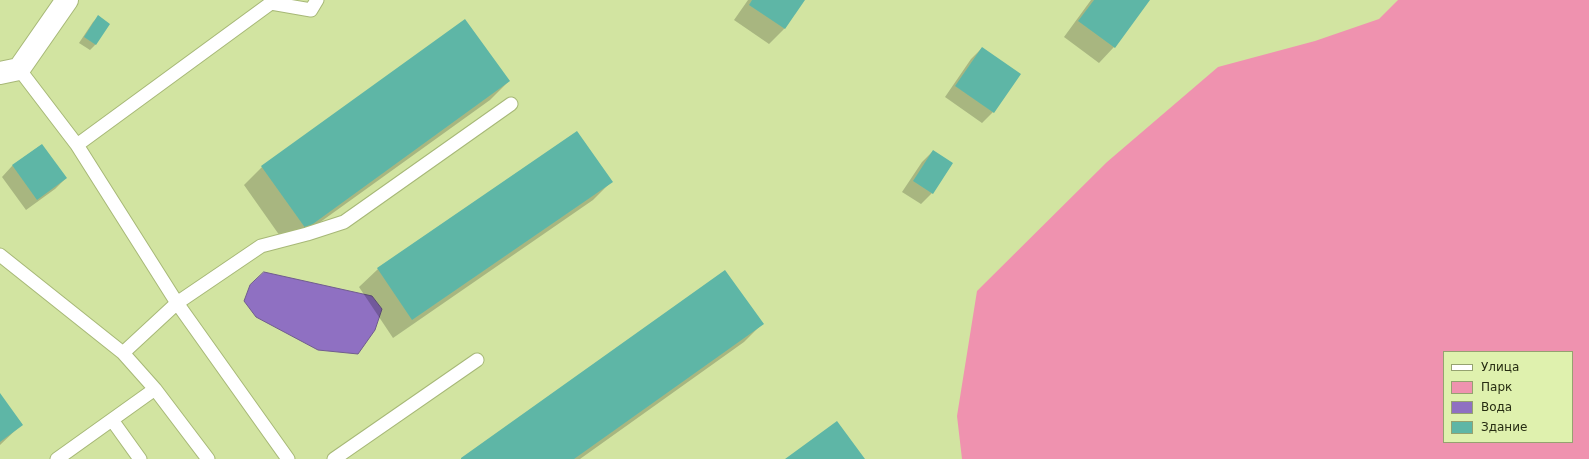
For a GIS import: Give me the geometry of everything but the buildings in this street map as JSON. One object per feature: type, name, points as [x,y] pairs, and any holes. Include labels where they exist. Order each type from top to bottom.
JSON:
[{"type":"street","points":[[10,71],[67,0]]},
{"type":"lane","points":[[77,144],[271,3],[311,10],[317,0]]},
{"type":"lane","points":[[10,71],[77,144],[177,302],[288,459]]},
{"type":"lane","points":[[123,353],[177,302],[261,246],[344,222],[511,104]]},
{"type":"lane","points":[[0,255],[123,353],[156,389],[208,459]]},
{"type":"lane","points":[[334,459],[477,360]]},
{"type":"lane","points":[[57,459],[156,389]]},
{"type":"lane","points":[[112,420],[140,459]]},
{"type":"green space","points":[[1398,0],[1589,0],[1589,459],[962,459],[957,416],[977,291],[1107,162],[1218,67],[1315,41],[1379,19]]},
{"type":"water","points":[[264,272],[372,296],[382,309],[375,330],[358,354],[318,350],[256,317],[244,301],[250,285]]}]
